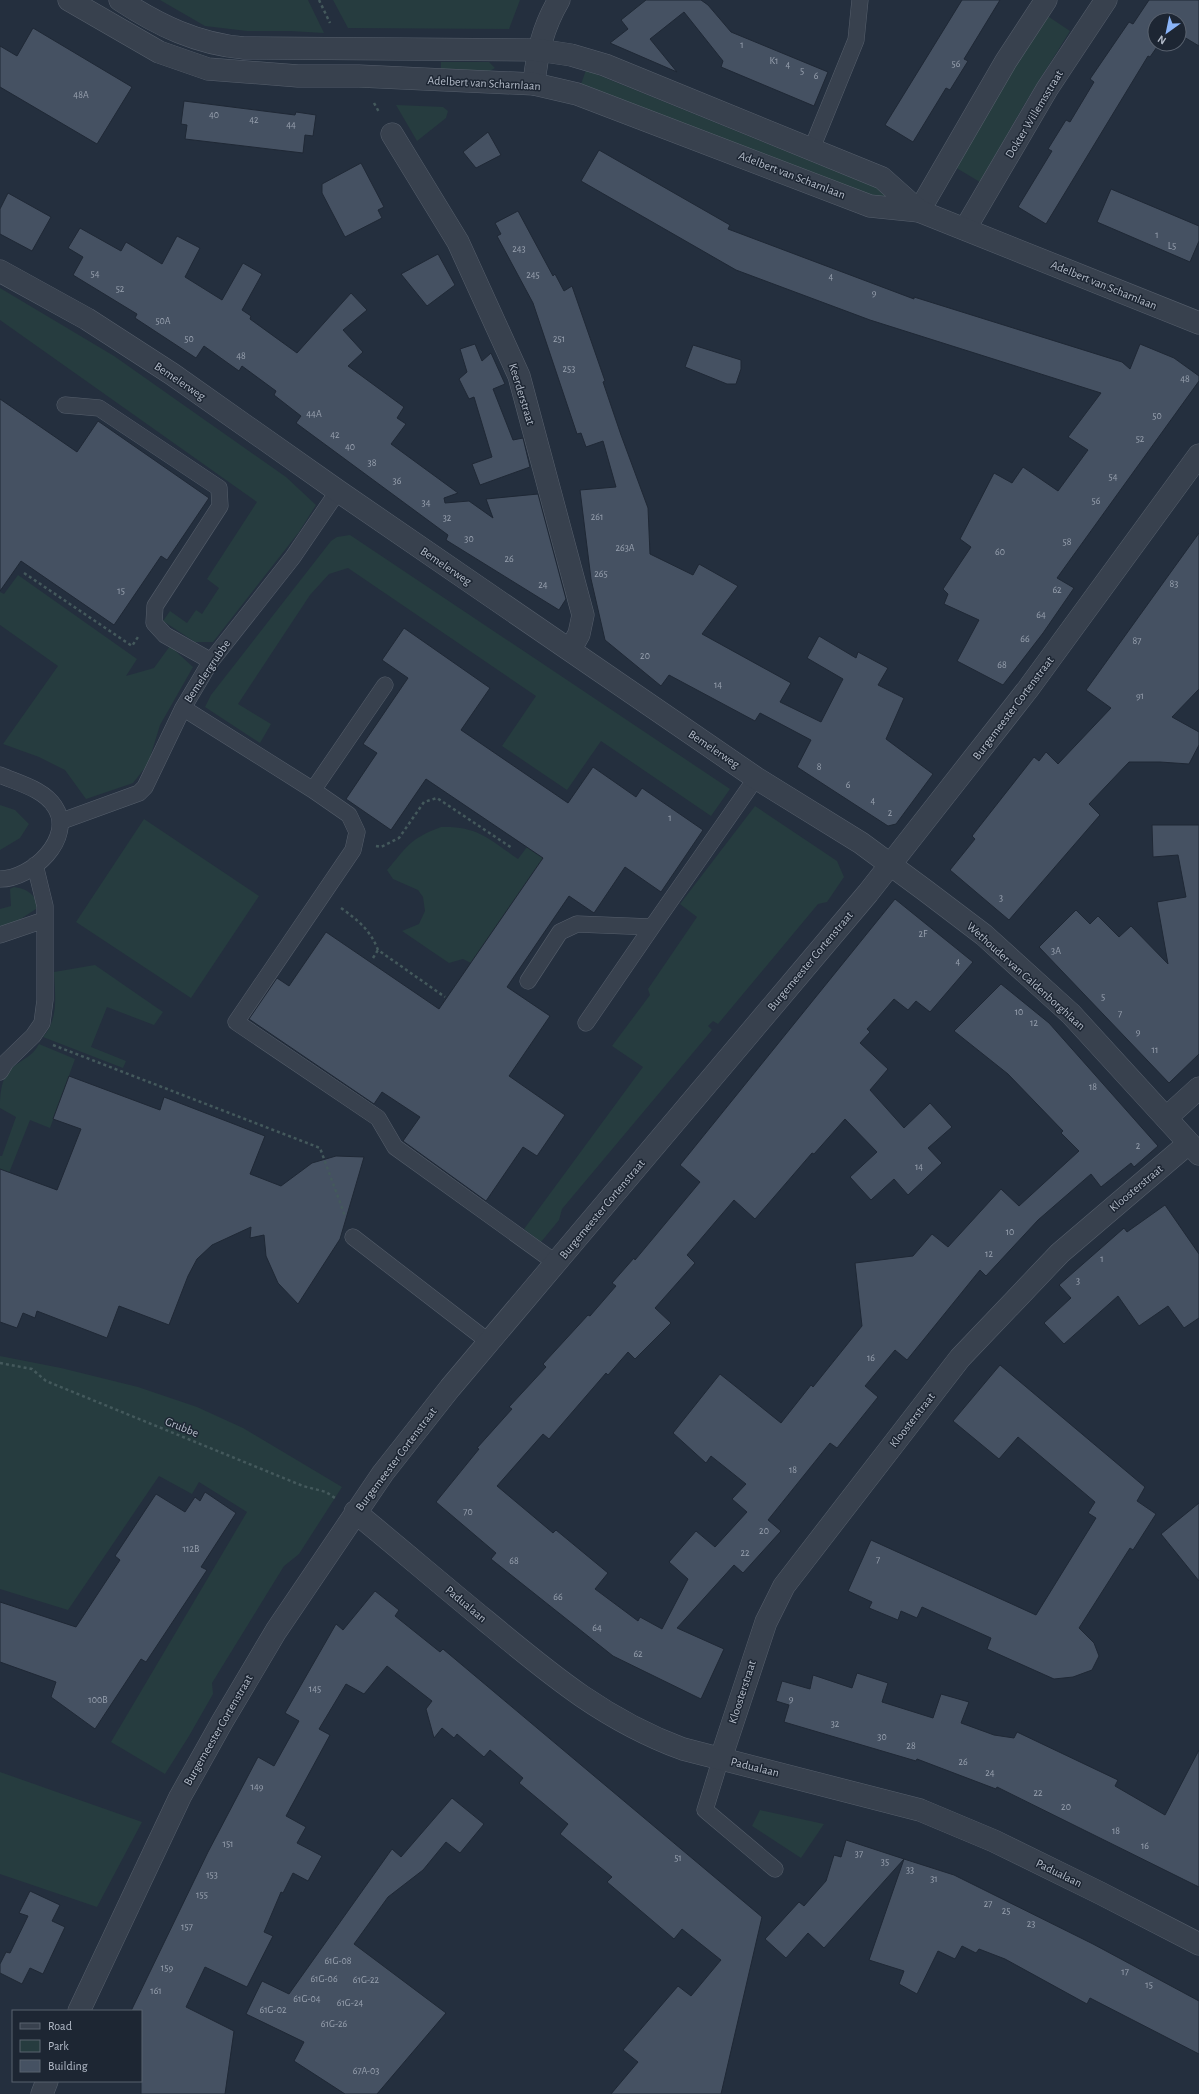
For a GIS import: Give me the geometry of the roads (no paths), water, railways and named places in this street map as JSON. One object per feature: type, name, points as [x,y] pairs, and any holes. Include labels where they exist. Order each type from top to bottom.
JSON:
[{"type":"street","name":"Adelbert van Scharnlaan","points":[[69,0],[159,52],[208,69],[298,76],[359,76],[534,84],[596,100],[870,206],[919,210],[1199,323]]},
{"type":"street","name":"Adelbert van Scharnlaan","points":[[120,0],[160,24],[182,34],[225,46],[244,48],[538,50],[572,56],[605,65],[812,148],[882,178],[919,210]]},
{"type":"street","points":[[534,84],[538,50],[548,18],[559,0]]},
{"type":"street","points":[[919,210],[1006,61],[1046,0]]},
{"type":"street","name":"Dokter Willemsstraat","points":[[965,229],[1047,89],[1106,0]]},
{"type":"street","name":"Keerderstraat","points":[[392,134],[458,242],[519,376],[583,615],[579,634],[570,650]]},
{"type":"street","name":"Bemelerweg","points":[[0,271],[86,319],[172,374],[338,491],[756,778],[861,843],[890,865]]},
{"type":"street","name":"Burgemeester Cortenstraat","points":[[79,2010],[180,1797],[276,1631],[355,1512],[408,1441],[489,1342],[890,865],[1028,689],[1199,455]]},
{"type":"street","name":"Wethouder van Caldenborghlaan","points":[[890,865],[984,935],[1071,1014],[1194,1149]]},
{"type":"street","points":[[1166,1118],[1199,1088]]},
{"type":"street","name":"Kloosterstraat","points":[[721,1758],[766,1622],[784,1586],[960,1358],[1060,1253],[1194,1149]]},
{"type":"street","name":"Padualaan","points":[[355,1512],[544,1669],[581,1697],[632,1727],[656,1739],[683,1749],[920,1810],[1001,1845],[1199,1944]]},
{"type":"street","points":[[42,2094],[47,2082]]},
{"type":"lane","points":[[812,148],[856,40],[860,0]]},
{"type":"lane","points":[[65,405],[99,408],[219,488],[220,506],[154,606],[154,623],[165,635],[211,662]]},
{"type":"lane","name":"Bemelergrubbe","points":[[62,822],[139,792],[145,787],[183,708],[211,662],[292,557],[338,491]]},
{"type":"lane","points":[[313,790],[385,685]]},
{"type":"lane","points":[[183,708],[313,790],[349,815],[357,832],[353,850],[236,1022],[378,1118],[395,1147],[556,1263]]},
{"type":"lane","points":[[0,775],[40,792],[55,806],[62,822],[59,837],[51,849],[35,865],[22,873],[0,878]]},
{"type":"lane","points":[[586,1023],[756,778]]},
{"type":"lane","points":[[0,1072],[6,1062],[32,1037],[42,1022],[46,1000],[45,906],[35,865]]},
{"type":"lane","points":[[0,935],[44,920]]},
{"type":"lane","points":[[528,981],[560,932],[577,924],[652,927]]},
{"type":"lane","points":[[353,1237],[489,1342]]},
{"type":"lane","points":[[721,1758],[705,1810],[776,1869]]}]
